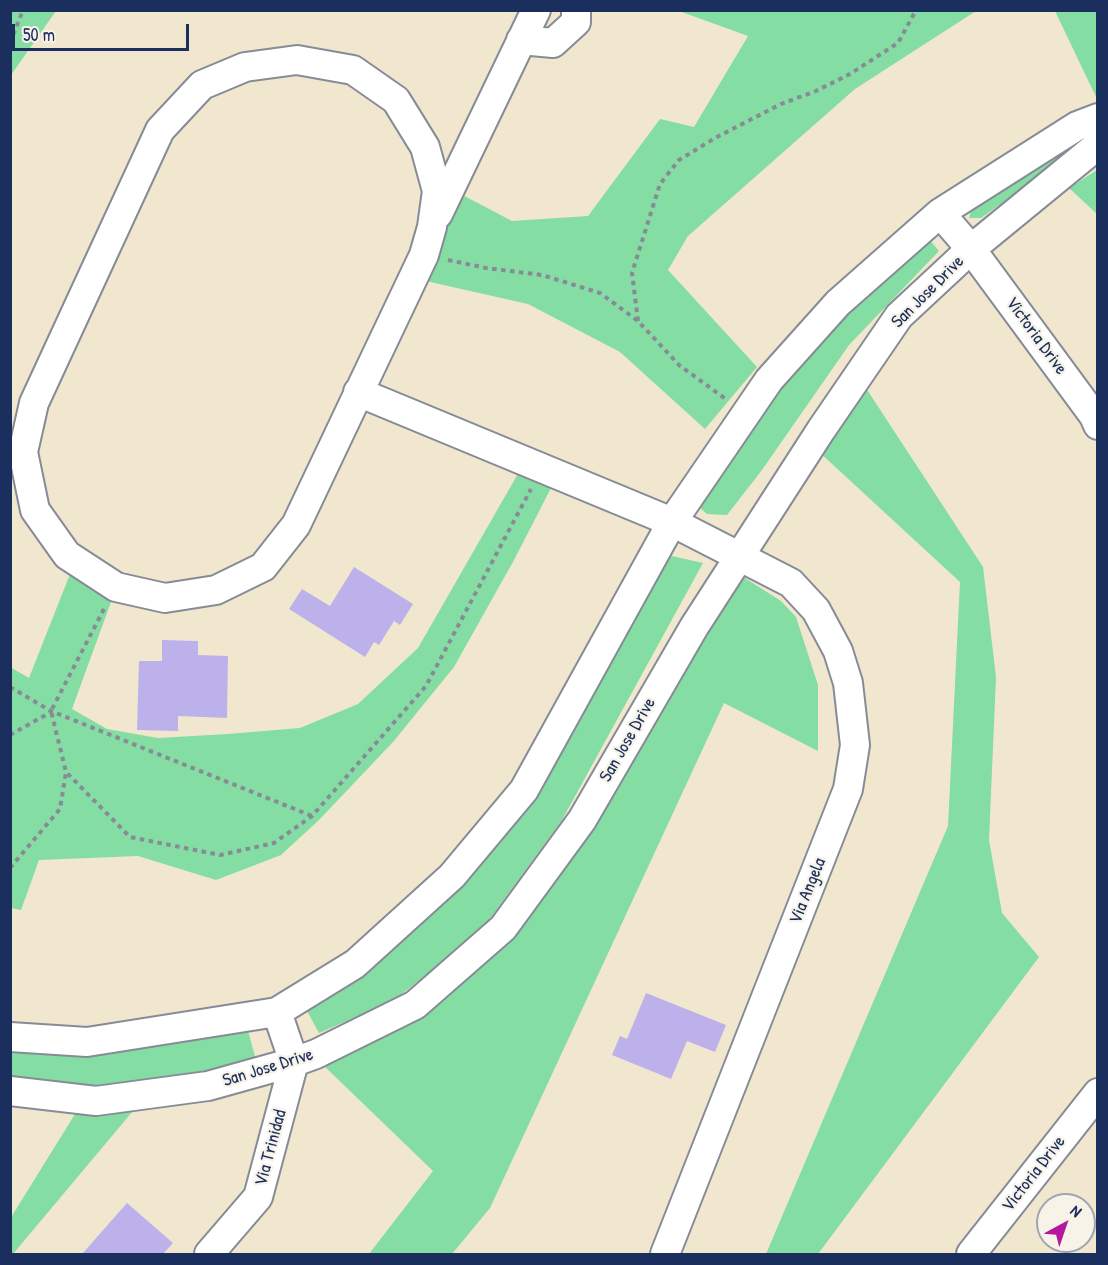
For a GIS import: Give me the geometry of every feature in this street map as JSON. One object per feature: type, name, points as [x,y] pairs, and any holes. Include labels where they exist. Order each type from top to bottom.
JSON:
[{"type":"street","points":[[432,227],[536,10]]},
{"type":"street","points":[[521,40],[553,43],[576,22],[576,10]]},
{"type":"street","points":[[297,60],[353,70],[396,100],[425,147],[437,191],[432,227],[424,255],[296,525],[263,567],[216,590],[165,597],[116,586],[67,555],[35,510],[23,452],[34,403],[160,130],[202,84],[245,67],[297,60]]},
{"type":"street","points":[[10,1037],[87,1042],[278,1012],[355,964],[452,876],[524,790],[672,522],[769,380],[838,303],[940,213],[1077,126],[1098,117]]},
{"type":"street","name":"San Jose Drive","points":[[10,1091],[96,1101],[208,1086],[316,1054],[415,1005],[503,928],[582,820],[694,627],[821,430],[898,316],[971,249],[1098,145]]},
{"type":"street","name":"Victoria Drive","points":[[940,213],[971,249],[1094,416],[1098,425]]},
{"type":"street","name":"Via Angela","points":[[358,393],[672,522],[791,583],[816,610],[838,651],[848,683],[855,745],[848,789],[665,1254]]},
{"type":"street","points":[[278,1012],[294,1062]]},
{"type":"street","name":"Via Trinidad","points":[[209,1254],[258,1197],[294,1062]]},
{"type":"street","name":"Victoria Drive","points":[[971,1254],[1098,1093]]},
{"type":"path","points":[[10,43],[24,10]]},
{"type":"path","points":[[638,321],[632,273],[660,184],[679,160],[715,138],[781,104],[816,91],[850,74],[898,43],[916,10]]},
{"type":"path","points":[[424,255],[486,268],[542,275],[600,293],[638,321],[679,364],[745,413]]},
{"type":"path","points":[[66,772],[130,837],[220,855],[274,843],[312,816],[426,686],[542,470]]},
{"type":"path","points":[[10,735],[51,711],[116,586]]},
{"type":"path","points":[[10,687],[51,711],[312,816]]},
{"type":"path","points":[[10,868],[60,809],[66,772],[51,711]]},
{"type":"green space","points":[[10,11],[56,11],[11,75]]},
{"type":"green space","points":[[679,11],[976,11],[855,89],[688,236],[668,270],[757,367],[705,429],[620,352],[528,304],[408,277],[453,190],[512,221],[588,216],[660,119],[694,127],[748,36]]},
{"type":"green space","points":[[1055,11],[1097,11],[1097,99]]},
{"type":"green space","points":[[1084,129],[1093,138],[981,218],[969,218],[972,208]]},
{"type":"green space","points":[[1097,170],[1097,214],[1069,188]]},
{"type":"green space","points":[[928,238],[939,251],[849,345],[762,470],[727,515],[707,514],[690,499],[829,326]]},
{"type":"green space","points":[[862,382],[983,567],[996,677],[989,840],[1002,913],[1039,957],[818,1254],[766,1254],[948,826],[960,582],[818,451]]},
{"type":"green space","points":[[519,472],[551,488],[454,667],[393,742],[319,820],[281,855],[216,880],[138,856],[39,860],[21,910],[11,908],[10,667],[29,678],[72,569],[115,591],[72,709],[107,729],[158,738],[300,728],[358,704],[418,648]]},
{"type":"green space","points":[[658,553],[703,563],[562,820],[480,932],[393,1001],[319,1033],[306,1009],[386,956],[465,878]]},
{"type":"green space","points":[[737,573],[781,601],[796,617],[818,685],[818,751],[724,703],[490,1208],[452,1254],[369,1254],[433,1171],[321,1063],[511,935]]},
{"type":"green space","points":[[248,1031],[256,1060],[201,1073],[98,1089],[11,1079],[10,1049],[91,1054]]},
{"type":"green space","points":[[143,1099],[11,1254],[10,1219],[80,1106]]},
{"type":"building","points":[[354,567],[413,604],[400,625],[394,621],[379,645],[374,642],[365,657],[289,609],[302,589],[330,606]]},
{"type":"building","points":[[162,640],[198,641],[198,655],[228,656],[227,718],[178,716],[178,731],[137,730],[139,661],[162,661]]},
{"type":"building","points":[[646,993],[726,1025],[715,1052],[687,1041],[671,1079],[612,1055],[620,1036],[627,1039]]},
{"type":"building","points":[[127,1203],[173,1243],[163,1254],[82,1254]]}]
